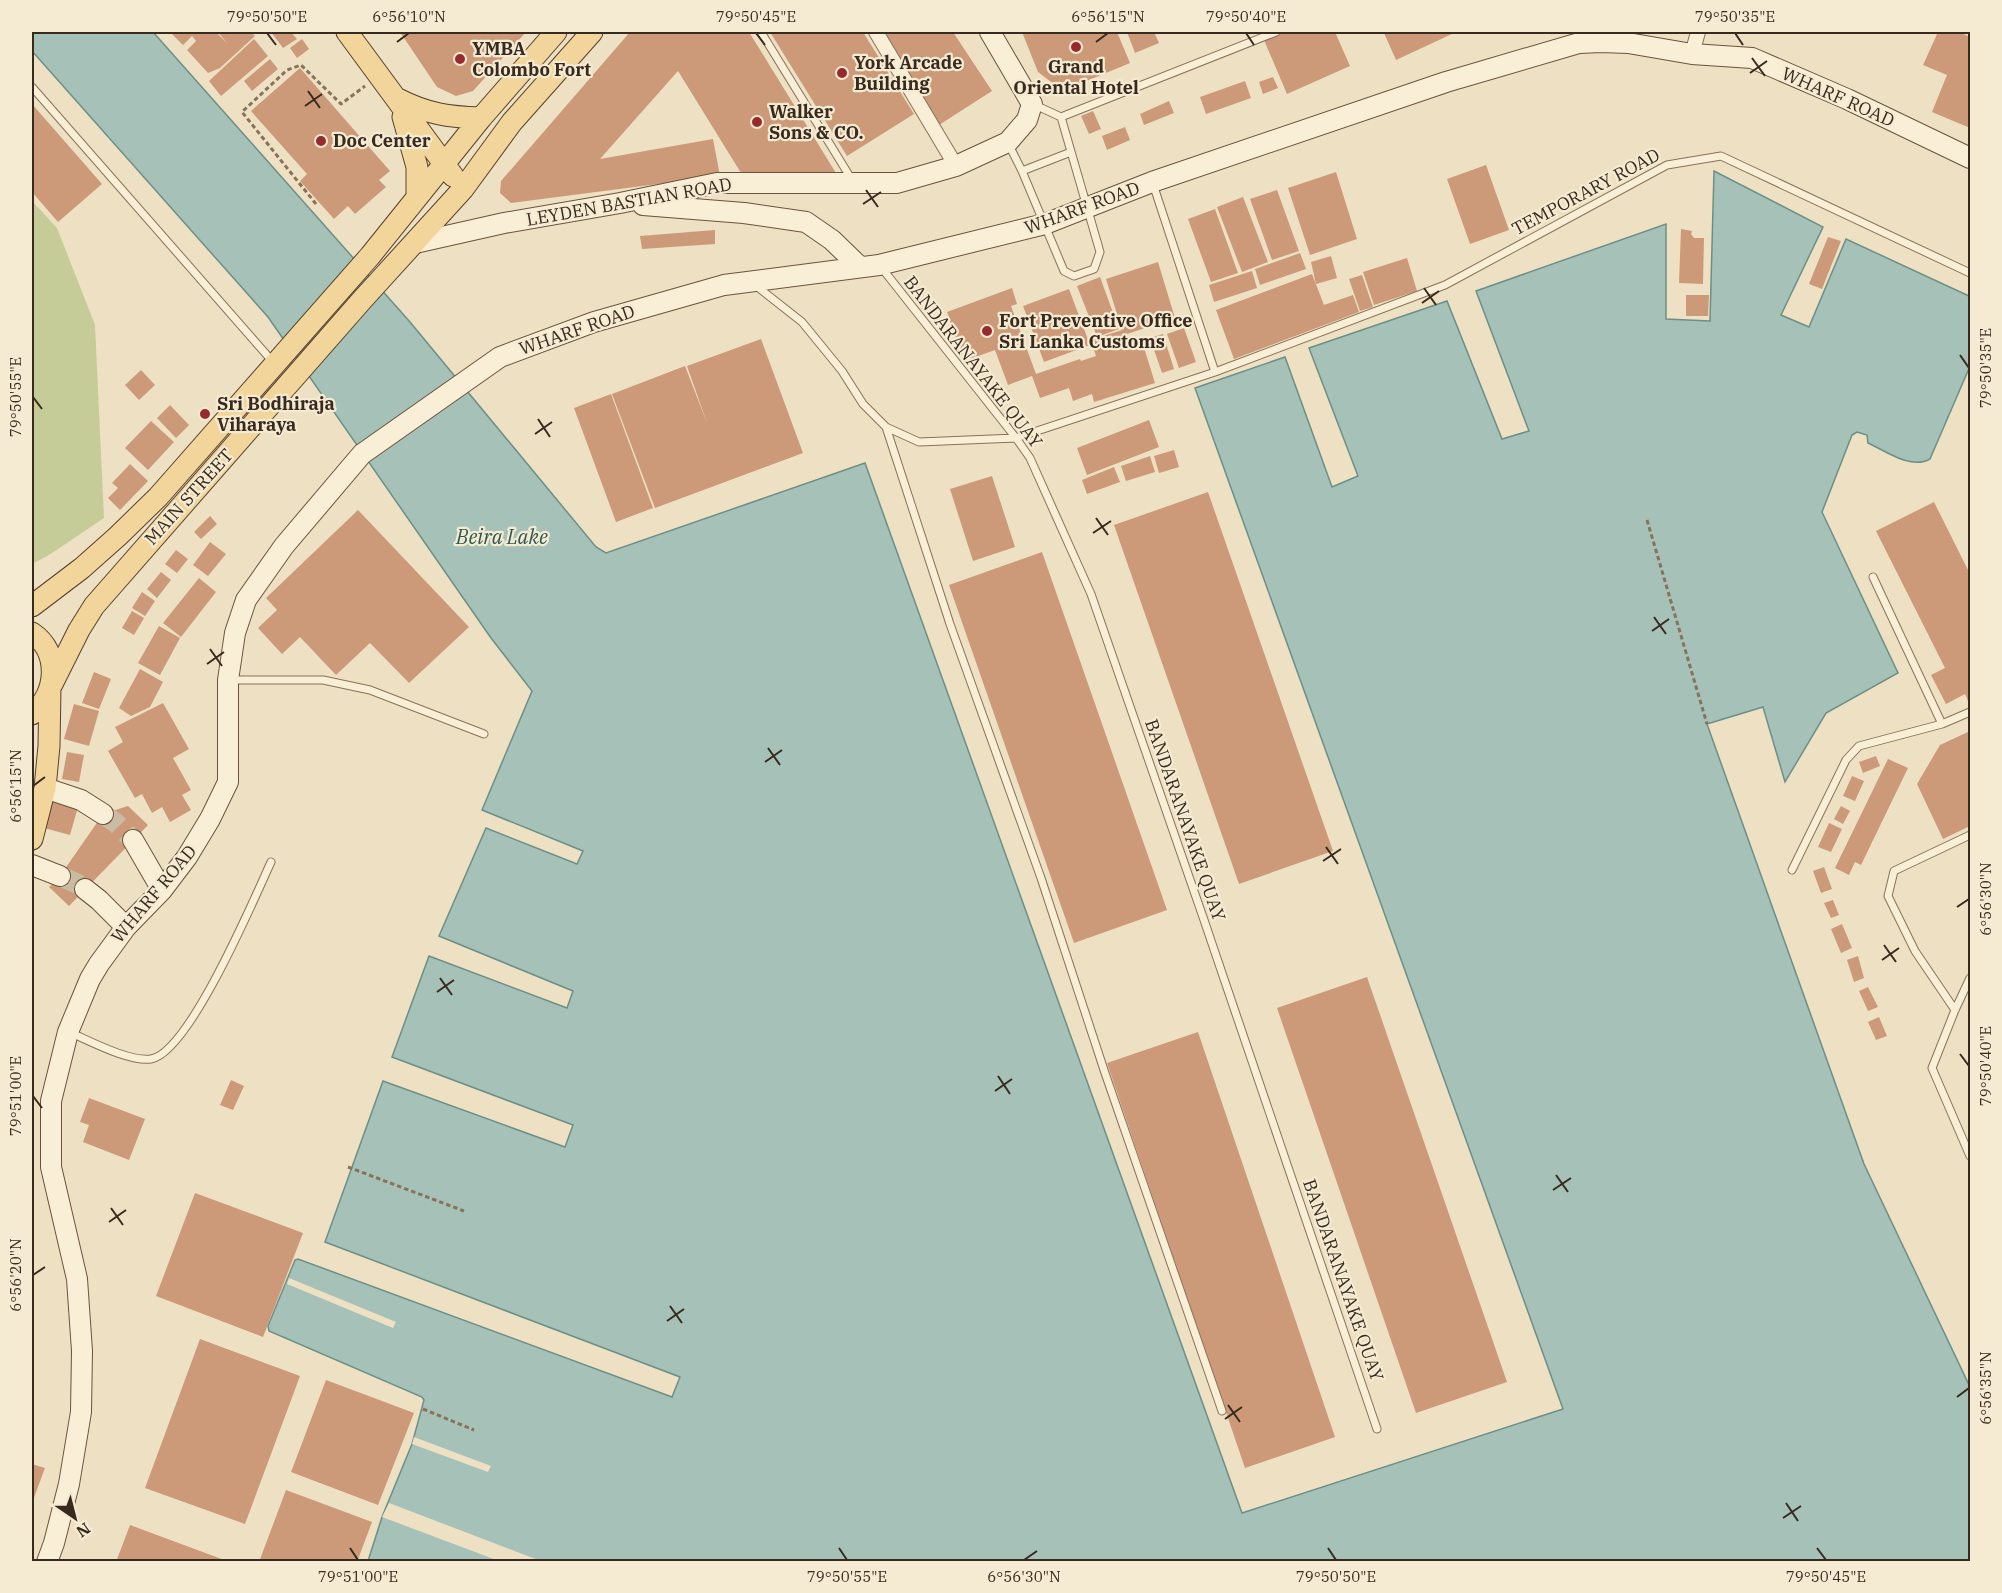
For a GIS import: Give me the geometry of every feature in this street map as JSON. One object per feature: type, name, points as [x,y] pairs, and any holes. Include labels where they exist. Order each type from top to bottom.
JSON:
[{"type":"main road","points":[[347,32],[463,189]]},
{"type":"main road","name":"MAIN STREET","points":[[32,606],[82,568],[118,536],[173,480],[370,256],[481,118],[556,32]]},
{"type":"main road","name":"MAIN STREET","points":[[32,714],[44,701],[79,630],[94,606],[384,275],[463,189],[512,122],[592,32]]},
{"type":"main road","points":[[990,32],[1032,104]]},
{"type":"main road","name":"WHARF ROAD","points":[[47,1562],[69,1484],[81,1412],[82,1351],[77,1279],[51,1167],[51,1101],[68,1032],[90,979],[111,946],[162,890],[199,839],[228,782],[228,680],[235,633],[246,600],[284,546],[362,453],[500,357],[594,322],[724,285],[870,266],[1045,225],[1152,182],[1446,82],[1579,43],[1628,43],[1692,54],[1752,58],[1847,99],[1971,158]]},
{"type":"main road","points":[[398,99],[417,110],[481,118]]},
{"type":"main road","points":[[398,99],[417,167],[417,197]]},
{"type":"main road","name":"LEYDEN BASTIAN ROAD","points":[[415,243],[717,183],[897,183],[956,166],[1008,142],[1027,120],[1032,104]]},
{"type":"main road","points":[[620,203],[744,213],[806,222],[870,266]]},
{"type":"main road","points":[[32,633],[47,650],[52,666],[45,788],[32,833]]},
{"type":"main road","points":[[45,788],[81,800],[103,814]]},
{"type":"main road","points":[[133,840],[162,890]]},
{"type":"main road","points":[[32,865],[60,876]]},
{"type":"main road","points":[[85,889],[126,927]]},
{"type":"street","points":[[876,32],[956,166]]},
{"type":"street","points":[[1692,54],[1698,32]]},
{"type":"lane","points":[[761,32],[853,182]]},
{"type":"lane","points":[[1032,104],[1061,117],[1276,32]]},
{"type":"lane","points":[[32,87],[279,359]]},
{"type":"lane","points":[[1008,142],[1064,271],[1074,276],[1094,269],[1101,252],[1061,117]]},
{"type":"lane","points":[[1022,171],[1071,152]]},
{"type":"lane","name":"TEMPORARY ROAD","points":[[886,427],[920,442],[1016,438],[1215,372],[1445,285],[1667,165],[1720,156],[1971,273]]},
{"type":"lane","points":[[1152,182],[1215,372]]},
{"type":"lane","name":"BANDARANAYAKE QUAY","points":[[870,266],[1016,438],[1030,458],[1091,594],[1377,1429]]},
{"type":"lane","points":[[750,282],[802,322],[842,371],[863,404],[886,427],[950,624],[1041,879],[1222,1411]]},
{"type":"lane","points":[[1873,577],[1942,724]]},
{"type":"lane","points":[[228,680],[323,680],[370,690],[484,734]]},
{"type":"lane","points":[[1792,870],[1846,760],[1859,746],[1942,724],[1971,712]]},
{"type":"lane","points":[[1955,1010],[1915,951],[1888,896],[1894,871],[1971,835]]},
{"type":"lane","points":[[68,1032],[134,1059],[152,1059],[165,1053],[184,1029],[218,975],[271,862]]},
{"type":"lane","points":[[1971,978],[1955,1010],[1932,1068],[1971,1156]]},
{"type":"path","points":[[316,204],[242,112],[287,70],[301,65],[341,104],[379,74]]},
{"type":"path","points":[[1647,520],[1707,724]]},
{"type":"path","points":[[348,1167],[464,1211]]},
{"type":"path","points":[[423,1409],[474,1430]]},
{"type":"green space","points":[[32,201],[57,228],[95,325],[104,518],[32,564]]},
{"type":"water","name":"Beira Lake","points":[[32,32],[153,32],[410,322],[596,547],[606,553],[865,463],[1242,1513],[1563,1409],[1195,388],[1285,357],[1332,487],[1358,476],[1309,348],[1447,301],[1502,439],[1529,431],[1476,291],[1666,224],[1666,319],[1710,321],[1714,171],[1823,227],[1781,315],[1809,327],[1846,239],[1969,296],[1970,366],[1930,459],[1923,462],[1907,461],[1868,443],[1867,435],[1857,432],[1852,435],[1822,512],[1898,673],[1826,713],[1785,782],[1763,707],[1707,724],[1864,1164],[1970,1387],[1970,1561],[368,1561],[382,1517],[412,1444],[424,1400],[422,1397],[269,1331],[268,1326],[295,1260],[298,1259],[672,1397],[680,1377],[325,1242],[383,1081],[565,1147],[573,1125],[392,1057],[429,956],[567,1008],[573,991],[439,936],[486,828],[577,864],[583,851],[482,810],[532,691],[491,638],[268,317],[32,51]]},
{"type":"pier","points":[[289,1278],[396,1322],[393,1328],[287,1284]]},
{"type":"pier","points":[[414,1437],[491,1466],[488,1472],[412,1444]]},
{"type":"pier","points":[[389,1503],[541,1561],[499,1561],[382,1517]]},
{"type":"building","points":[[170,32],[216,32],[227,43],[218,32],[251,32],[255,36],[220,68],[208,73],[187,50],[196,41],[192,36],[183,45]]},
{"type":"building","points":[[271,32],[291,32],[297,39],[283,48]]},
{"type":"building","name":"YMBA Colombo Fort","points":[[400,32],[526,32],[473,91],[456,96],[437,87]]},
{"type":"building","points":[[630,32],[749,32],[839,178],[741,173],[678,71],[600,159],[713,139],[720,176],[511,203],[500,193],[501,181]]},
{"type":"building","name":"York Arcade Building","points":[[770,32],[863,32],[914,114],[847,156]]},
{"type":"building","points":[[891,32],[953,32],[992,91],[939,125],[883,37]]},
{"type":"building","name":"Grand Oriental Hotel","points":[[1022,32],[1117,32],[1130,63],[1072,87],[1054,84],[1038,72]]},
{"type":"building","points":[[1127,32],[1154,32],[1159,43],[1135,53]]},
{"type":"building","points":[[1283,32],[1335,32],[1350,66],[1287,94],[1264,40]]},
{"type":"building","points":[[1938,32],[1959,32],[1970,37],[1970,128],[1932,112],[1947,75],[1923,65]]},
{"type":"building","points":[[1384,33],[1454,33],[1396,60]]},
{"type":"building","points":[[254,39],[268,56],[221,96],[209,81]]},
{"type":"building","points":[[302,39],[309,49],[297,58],[290,48]]},
{"type":"building","points":[[270,59],[278,69],[252,91],[244,81]]},
{"type":"building","name":"Doc Center","points":[[300,68],[390,171],[379,180],[386,187],[355,214],[348,206],[334,219],[300,181],[307,174],[251,111]]},
{"type":"building","points":[[1273,77],[1278,88],[1263,94],[1259,82]]},
{"type":"building","points":[[1245,81],[1251,98],[1206,114],[1200,97]]},
{"type":"building","points":[[1169,101],[1174,113],[1144,125],[1140,114]]},
{"type":"building","points":[[32,104],[102,184],[58,222],[32,192]]},
{"type":"building","points":[[1093,111],[1101,129],[1089,134],[1081,116]]},
{"type":"building","points":[[1125,127],[1130,140],[1107,150],[1102,136]]},
{"type":"building","points":[[1486,165],[1509,230],[1470,244],[1447,179]]},
{"type":"building","points":[[1336,172],[1357,239],[1310,255],[1288,188]]},
{"type":"building","points":[[1277,190],[1299,251],[1272,260],[1250,199]]},
{"type":"building","points":[[1243,197],[1268,262],[1242,272],[1217,207]]},
{"type":"building","points":[[1215,209],[1238,273],[1211,282],[1188,219]]},
{"type":"building","points":[[1681,229],[1692,231],[1694,238],[1704,238],[1703,284],[1679,283]]},
{"type":"building","points":[[715,230],[715,244],[642,249],[640,236]]},
{"type":"building","points":[[1828,237],[1841,241],[1822,289],[1809,284]]},
{"type":"building","points":[[1300,253],[1306,269],[1260,285],[1255,269]]},
{"type":"building","points":[[1331,256],[1337,278],[1316,284],[1311,262]]},
{"type":"building","points":[[1407,258],[1417,291],[1374,305],[1363,272]]},
{"type":"building","points":[[1158,262],[1175,318],[1124,335],[1126,343],[1141,338],[1155,383],[1094,402],[1092,394],[1073,401],[1069,388],[1040,398],[1032,376],[1008,385],[995,350],[964,361],[947,312],[1012,288],[1017,304],[1011,306],[1036,374],[1096,356],[1091,340],[1122,330],[1106,279]]},
{"type":"building","points":[[1252,271],[1257,288],[1214,302],[1209,285]]},
{"type":"building","points":[[1312,274],[1324,305],[1353,295],[1359,312],[1234,359],[1216,310]]},
{"type":"building","points":[[1362,275],[1373,307],[1360,311],[1349,279]]},
{"type":"building","points":[[1100,277],[1119,329],[1097,337],[1077,286]]},
{"type":"building","points":[[1069,289],[1090,345],[1044,362],[1023,306]]},
{"type":"building","points":[[1686,295],[1709,295],[1708,316],[1686,316]]},
{"type":"building","points":[[1184,328],[1196,362],[1179,368],[1167,334]]},
{"type":"building","points":[[1163,334],[1174,369],[1162,373],[1150,338]]},
{"type":"building","points":[[761,339],[803,453],[655,508],[612,394],[685,366],[707,423],[687,366]]},
{"type":"building","points":[[141,370],[155,385],[139,400],[125,385]]},
{"type":"building","points":[[611,394],[653,508],[616,522],[574,408]]},
{"type":"building","points":[[170,405],[189,425],[176,438],[157,418]]},
{"type":"building","points":[[1149,420],[1159,447],[1087,475],[1077,448]]},
{"type":"building","points":[[151,421],[174,442],[148,470],[125,448]]},
{"type":"building","points":[[1174,450],[1179,467],[1159,473],[1154,456]]},
{"type":"building","points":[[1150,456],[1155,472],[1126,481],[1121,466]]},
{"type":"building","points":[[130,464],[148,481],[120,510],[108,498],[118,488],[112,483]]},
{"type":"building","points":[[1114,467],[1120,482],[1087,494],[1082,480]]},
{"type":"building","points":[[992,476],[1015,547],[973,561],[950,489]]},
{"type":"building","points":[[1208,492],[1333,851],[1239,884],[1114,525]]},
{"type":"building","points":[[1934,502],[1970,574],[1970,699],[1968,701],[1965,694],[1946,704],[1931,675],[1945,668],[1876,531]]},
{"type":"building","points":[[358,510],[469,627],[409,683],[370,643],[336,675],[300,637],[282,654],[258,628],[277,610],[266,598]]},
{"type":"building","points":[[210,516],[217,524],[201,539],[194,532]]},
{"type":"building","points":[[210,542],[226,554],[208,576],[193,565]]},
{"type":"building","points":[[176,550],[188,559],[177,573],[165,564]]},
{"type":"building","points":[[1042,552],[1167,910],[1074,943],[949,585]]},
{"type":"building","points":[[161,572],[171,580],[157,598],[147,589]]},
{"type":"building","points":[[199,578],[216,592],[181,637],[163,623]]},
{"type":"building","points":[[142,592],[155,601],[145,616],[132,608]]},
{"type":"building","points":[[132,611],[144,618],[134,635],[122,628]]},
{"type":"building","points":[[159,626],[180,638],[160,675],[138,663]]},
{"type":"building","points":[[140,669],[163,682],[150,707],[131,716],[119,708]]},
{"type":"building","points":[[94,672],[111,679],[99,709],[82,703]]},
{"type":"building","points":[[163,703],[189,749],[173,758],[191,790],[182,795],[191,810],[170,822],[162,807],[152,813],[142,794],[135,798],[108,751],[123,742],[115,727]]},
{"type":"building","points":[[74,704],[99,711],[89,746],[64,739]]},
{"type":"building","points":[[1970,731],[1970,826],[1943,839],[1917,784],[1940,745]]},
{"type":"building","points":[[67,752],[84,755],[79,782],[62,779]]},
{"type":"building","points":[[1876,756],[1880,766],[1863,773],[1859,762]]},
{"type":"building","points":[[1888,759],[1908,768],[1861,865],[1855,862],[1849,875],[1835,868]]},
{"type":"building","points":[[1852,776],[1864,781],[1855,801],[1843,796]]},
{"type":"building","points":[[51,800],[78,807],[70,835],[44,828]]},
{"type":"building","points":[[128,806],[148,825],[69,906],[49,887],[60,876],[103,814]]},
{"type":"building","points":[[1841,806],[1850,811],[1843,824],[1834,819]]},
{"type":"building","points":[[1829,823],[1842,829],[1831,852],[1818,847]]},
{"type":"building","points":[[1824,867],[1832,889],[1821,893],[1813,871]]},
{"type":"building","points":[[1833,900],[1839,915],[1831,918],[1824,903]]},
{"type":"building","points":[[1842,924],[1852,948],[1841,953],[1831,929]]},
{"type":"building","points":[[1858,956],[1864,978],[1854,982],[1847,960]]},
{"type":"building","points":[[1367,977],[1507,1382],[1416,1413],[1277,1008]]},
{"type":"building","points":[[1868,987],[1878,1007],[1868,1011],[1859,991]]},
{"type":"building","points":[[1879,1017],[1887,1036],[1876,1040],[1868,1022]]},
{"type":"building","points":[[1198,1032],[1335,1437],[1245,1468],[1107,1063]]},
{"type":"building","points":[[231,1080],[244,1086],[233,1110],[220,1105]]},
{"type":"building","points":[[89,1098],[145,1119],[129,1160],[83,1142],[89,1125],[80,1122]]},
{"type":"building","points":[[195,1193],[303,1233],[263,1337],[156,1296]]},
{"type":"building","points":[[200,1339],[300,1376],[245,1524],[145,1488]]},
{"type":"building","points":[[326,1380],[414,1413],[378,1505],[291,1472]]},
{"type":"building","points":[[32,1464],[45,1468],[32,1503]]},
{"type":"building","points":[[286,1490],[372,1522],[357,1562],[259,1562]]},
{"type":"building","points":[[130,1525],[227,1561],[116,1562]]},
{"type":"tunnel","points":[[103,814],[133,840]]},
{"type":"tunnel","points":[[60,876],[85,889]]},
{"type":"place","name":"Grand Oriental Hotel","points":[[1076,47]]},
{"type":"place","name":"YMBA Colombo Fort","points":[[460,59]]},
{"type":"place","name":"York Arcade Building","points":[[842,73]]},
{"type":"place","name":"Walker Sons & CO.","points":[[757,122]]},
{"type":"place","name":"Doc Center","points":[[321,141]]},
{"type":"place","name":"Fort Preventive Office Sri Lanka Customs","points":[[987,331]]},
{"type":"place","name":"Sri Bodhiraja Viharaya","points":[[205,414]]}]
